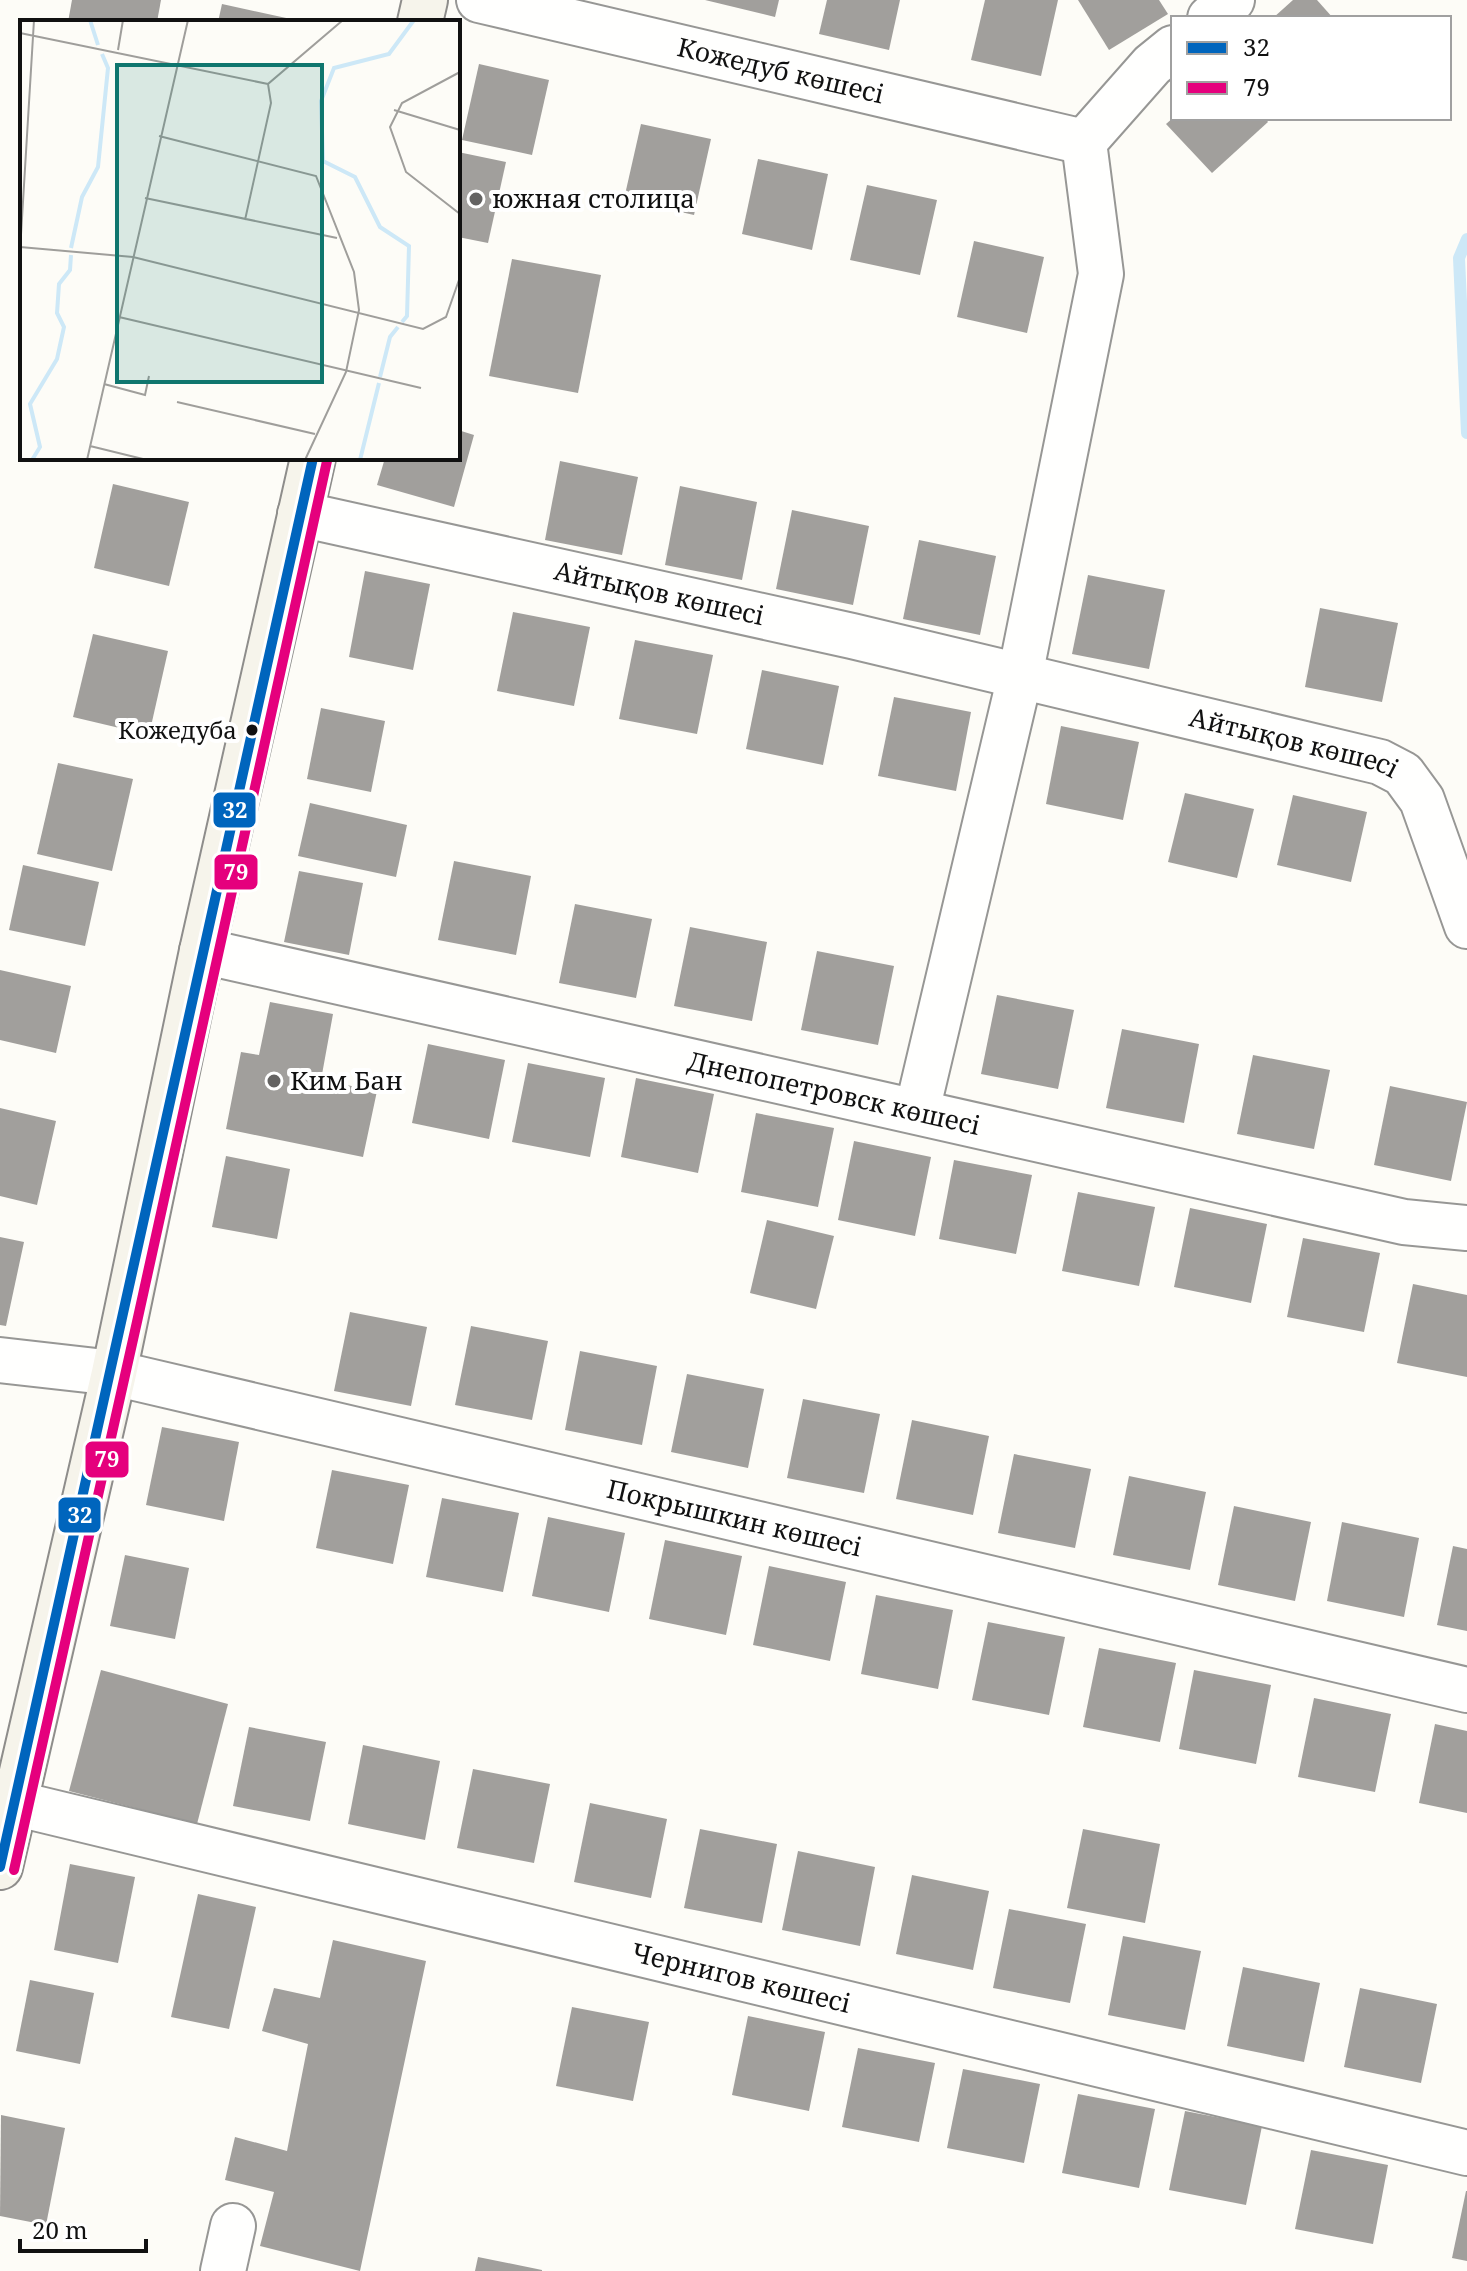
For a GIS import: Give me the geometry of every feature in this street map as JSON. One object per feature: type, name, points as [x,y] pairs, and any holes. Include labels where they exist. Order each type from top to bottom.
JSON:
[{"type":"main road","points":[[420,20],[425,0]]},
{"type":"main road","points":[[0,1867],[114,1373],[202,951],[313,460]]},
{"type":"street","name":"Кожедуб көшесі","points":[[479,0],[1084,142]]},
{"type":"street","points":[[1212,16],[1232,0]]},
{"type":"street","points":[[917,1111],[1020,676],[1101,274],[1084,142],[1152,65],[1171,50]]},
{"type":"street","name":"Айтықов көшесі","points":[[300,514],[1020,676],[1380,762],[1403,774],[1422,800],[1467,926]]},
{"type":"street","name":"Днепопетровск көшесі","points":[[202,951],[1404,1222],[1467,1228]]},
{"type":"street","name":"Покрышкин көшесі","points":[[0,1360],[114,1373],[1467,1690]]},
{"type":"street","name":"Чернигов көшесі","points":[[14,1803],[1467,2153]]},
{"type":"street","points":[[223,2271],[233,2226]]},
{"type":"building","points":[[72,0],[161,0],[157,20],[68,20]]},
{"type":"building","points":[[705,0],[779,0],[775,17]]},
{"type":"building","points":[[827,0],[900,0],[889,50],[819,34]]},
{"type":"building","points":[[985,0],[1058,0],[1041,76],[971,60]]},
{"type":"building","points":[[1078,0],[1159,0],[1168,14],[1109,50]]},
{"type":"building","points":[[1293,0],[1317,0],[1331,16],[1275,16]]},
{"type":"building","points":[[222,4],[295,20],[218,20]]},
{"type":"building","points":[[479,64],[549,80],[532,155],[462,140]]},
{"type":"building","points":[[1171,120],[1268,122],[1212,173],[1166,124]]},
{"type":"building","points":[[641,124],[711,139],[694,215],[624,199]]},
{"type":"building","points":[[460,152],[506,162],[488,243],[460,237]]},
{"type":"building","points":[[758,159],[828,174],[812,250],[742,234]]},
{"type":"building","points":[[867,185],[937,200],[920,275],[850,260]]},
{"type":"building","points":[[974,241],[1044,257],[1027,333],[957,317]]},
{"type":"building","points":[[512,259],[601,275],[578,393],[489,376]]},
{"type":"building","points":[[460,431],[474,435],[454,507],[377,485],[384,460],[460,460]]},
{"type":"building","points":[[560,461],[638,477],[622,555],[545,540]]},
{"type":"building","points":[[113,484],[189,502],[169,586],[94,568]]},
{"type":"building","points":[[680,486],[757,502],[742,580],[665,565]]},
{"type":"building","points":[[792,510],[869,526],[853,605],[776,589]]},
{"type":"building","points":[[919,540],[996,556],[980,635],[903,619]]},
{"type":"building","points":[[365,571],[430,584],[413,670],[349,657]]},
{"type":"building","points":[[1088,575],[1165,590],[1149,669],[1072,654]]},
{"type":"building","points":[[1320,608],[1398,623],[1382,702],[1305,687]]},
{"type":"building","points":[[513,612],[590,627],[574,706],[497,691]]},
{"type":"building","points":[[93,634],[168,651],[149,735],[73,717]]},
{"type":"building","points":[[635,640],[713,655],[697,734],[619,719]]},
{"type":"building","points":[[762,670],[839,686],[823,765],[746,749]]},
{"type":"building","points":[[894,697],[971,712],[956,791],[878,776]]},
{"type":"building","points":[[321,708],[385,721],[371,792],[307,779]]},
{"type":"building","points":[[1061,726],[1139,742],[1123,820],[1046,804]]},
{"type":"building","points":[[58,763],[133,779],[112,871],[37,854]]},
{"type":"building","points":[[1185,793],[1254,809],[1237,878],[1168,862]]},
{"type":"building","points":[[1293,795],[1367,812],[1351,882],[1277,865]]},
{"type":"building","points":[[310,803],[407,825],[396,877],[298,856]]},
{"type":"building","points":[[454,861],[531,876],[516,955],[438,940]]},
{"type":"building","points":[[23,865],[99,882],[85,946],[9,930]]},
{"type":"building","points":[[299,871],[363,883],[349,955],[284,942]]},
{"type":"building","points":[[575,904],[652,919],[636,998],[559,983]]},
{"type":"building","points":[[690,927],[767,942],[752,1021],[674,1006]]},
{"type":"building","points":[[817,951],[894,966],[878,1045],[801,1030]]},
{"type":"building","points":[[0,970],[71,986],[56,1053],[0,1040]]},
{"type":"building","points":[[997,995],[1074,1010],[1058,1089],[981,1074]]},
{"type":"building","points":[[270,1002],[333,1014],[321,1080],[377,1091],[363,1157],[226,1129],[241,1052],[259,1055]]},
{"type":"building","points":[[1122,1029],[1199,1044],[1184,1123],[1106,1108]]},
{"type":"building","points":[[428,1044],[505,1060],[489,1139],[412,1123]]},
{"type":"building","points":[[1253,1055],[1330,1070],[1314,1149],[1237,1134]]},
{"type":"building","points":[[528,1063],[605,1078],[590,1157],[512,1142]]},
{"type":"building","points":[[636,1078],[714,1094],[698,1173],[621,1157]]},
{"type":"building","points":[[1390,1086],[1467,1102],[1451,1181],[1374,1165]]},
{"type":"building","points":[[0,1108],[56,1121],[37,1205],[0,1196]]},
{"type":"building","points":[[756,1113],[834,1128],[818,1207],[741,1192]]},
{"type":"building","points":[[854,1141],[931,1157],[915,1236],[838,1220]]},
{"type":"building","points":[[226,1156],[290,1169],[277,1239],[212,1227]]},
{"type":"building","points":[[954,1160],[1032,1175],[1016,1254],[939,1239]]},
{"type":"building","points":[[1078,1192],[1155,1207],[1139,1286],[1062,1271]]},
{"type":"building","points":[[1190,1208],[1267,1224],[1251,1303],[1174,1287]]},
{"type":"building","points":[[767,1220],[834,1236],[816,1309],[750,1293]]},
{"type":"building","points":[[0,1237],[24,1242],[6,1326],[0,1325]]},
{"type":"building","points":[[1303,1238],[1380,1253],[1364,1332],[1287,1317]]},
{"type":"building","points":[[1413,1284],[1467,1295],[1467,1377],[1397,1363]]},
{"type":"building","points":[[350,1312],[427,1327],[411,1406],[334,1391]]},
{"type":"building","points":[[471,1326],[548,1341],[532,1420],[455,1405]]},
{"type":"building","points":[[580,1351],[657,1366],[642,1445],[565,1430]]},
{"type":"building","points":[[687,1374],[764,1389],[748,1468],[671,1452]]},
{"type":"building","points":[[803,1399],[880,1414],[864,1493],[787,1478]]},
{"type":"building","points":[[912,1420],[989,1436],[973,1515],[896,1499]]},
{"type":"building","points":[[162,1427],[239,1442],[224,1521],[146,1505]]},
{"type":"building","points":[[1014,1454],[1091,1469],[1075,1548],[998,1533]]},
{"type":"building","points":[[332,1470],[409,1485],[393,1564],[316,1548]]},
{"type":"building","points":[[1129,1476],[1206,1492],[1190,1570],[1113,1555]]},
{"type":"building","points":[[442,1498],[519,1513],[503,1592],[426,1577]]},
{"type":"building","points":[[1234,1506],[1311,1522],[1295,1601],[1218,1585]]},
{"type":"building","points":[[548,1517],[625,1533],[609,1612],[532,1596]]},
{"type":"building","points":[[1342,1522],[1419,1538],[1404,1617],[1327,1601]]},
{"type":"building","points":[[665,1540],[742,1556],[726,1635],[649,1619]]},
{"type":"building","points":[[1453,1546],[1467,1549],[1467,1631],[1437,1625]]},
{"type":"building","points":[[125,1555],[189,1568],[175,1639],[110,1626]]},
{"type":"building","points":[[769,1566],[846,1582],[830,1661],[753,1645]]},
{"type":"building","points":[[876,1595],[953,1610],[938,1689],[861,1674]]},
{"type":"building","points":[[988,1622],[1065,1637],[1049,1715],[972,1700]]},
{"type":"building","points":[[1099,1648],[1176,1663],[1160,1742],[1083,1727]]},
{"type":"building","points":[[101,1670],[228,1704],[197,1824],[69,1791]]},
{"type":"building","points":[[1194,1670],[1271,1685],[1256,1764],[1179,1749]]},
{"type":"building","points":[[1314,1698],[1391,1714],[1375,1792],[1298,1777]]},
{"type":"building","points":[[1435,1724],[1467,1731],[1467,1813],[1419,1803]]},
{"type":"building","points":[[249,1727],[326,1742],[310,1821],[233,1806]]},
{"type":"building","points":[[363,1745],[440,1761],[425,1840],[348,1824]]},
{"type":"building","points":[[473,1769],[550,1784],[534,1863],[457,1848]]},
{"type":"building","points":[[590,1803],[667,1819],[651,1898],[574,1882]]},
{"type":"building","points":[[700,1829],[777,1844],[762,1923],[684,1908]]},
{"type":"building","points":[[1083,1829],[1160,1844],[1145,1923],[1067,1908]]},
{"type":"building","points":[[798,1851],[875,1867],[860,1946],[782,1930]]},
{"type":"building","points":[[70,1864],[135,1877],[118,1963],[54,1950]]},
{"type":"building","points":[[912,1875],[989,1891],[973,1970],[896,1954]]},
{"type":"building","points":[[198,1894],[256,1907],[229,2029],[171,2017]]},
{"type":"building","points":[[1009,1909],[1086,1924],[1070,2003],[993,1988]]},
{"type":"building","points":[[1123,1936],[1201,1951],[1185,2030],[1108,2015]]},
{"type":"building","points":[[333,1940],[426,1961],[360,2271],[260,2246],[274,2192],[225,2180],[235,2137],[287,2151],[308,2044],[262,2031],[274,1988],[320,1998]]},
{"type":"building","points":[[1243,1967],[1320,1983],[1304,2062],[1227,2046]]},
{"type":"building","points":[[30,1980],[94,1993],[80,2064],[16,2051]]},
{"type":"building","points":[[1360,1988],[1437,2004],[1421,2083],[1344,2067]]},
{"type":"building","points":[[572,2007],[649,2022],[633,2101],[556,2086]]},
{"type":"building","points":[[748,2016],[825,2032],[809,2111],[732,2095]]},
{"type":"building","points":[[858,2048],[935,2063],[919,2142],[842,2127]]},
{"type":"building","points":[[963,2069],[1040,2084],[1024,2163],[947,2148]]},
{"type":"building","points":[[1078,2094],[1155,2109],[1139,2188],[1062,2173]]},
{"type":"building","points":[[1185,2111],[1262,2126],[1246,2205],[1169,2190]]},
{"type":"building","points":[[1,2115],[65,2128],[46,2225],[0,2216]]},
{"type":"building","points":[[1311,2150],[1388,2165],[1373,2244],[1295,2229]]},
{"type":"building","points":[[1467,2191],[1467,2261],[1452,2258]]},
{"type":"building","points":[[478,2257],[542,2270],[542,2271],[475,2271]]},
{"type":"waterway","points":[[1467,239],[1459,258],[1467,433]]},
{"type":"transit line","name":"32","points":[[0,1867],[313,460]]},
{"type":"transit line","name":"79","points":[[14,1870],[327,461]]},
{"type":"place","name":"южная столица","points":[[476,199]]},
{"type":"place","name":"Кожедуба","points":[[252,730]]},
{"type":"place","name":"Ким Бан","points":[[274,1081]]}]
